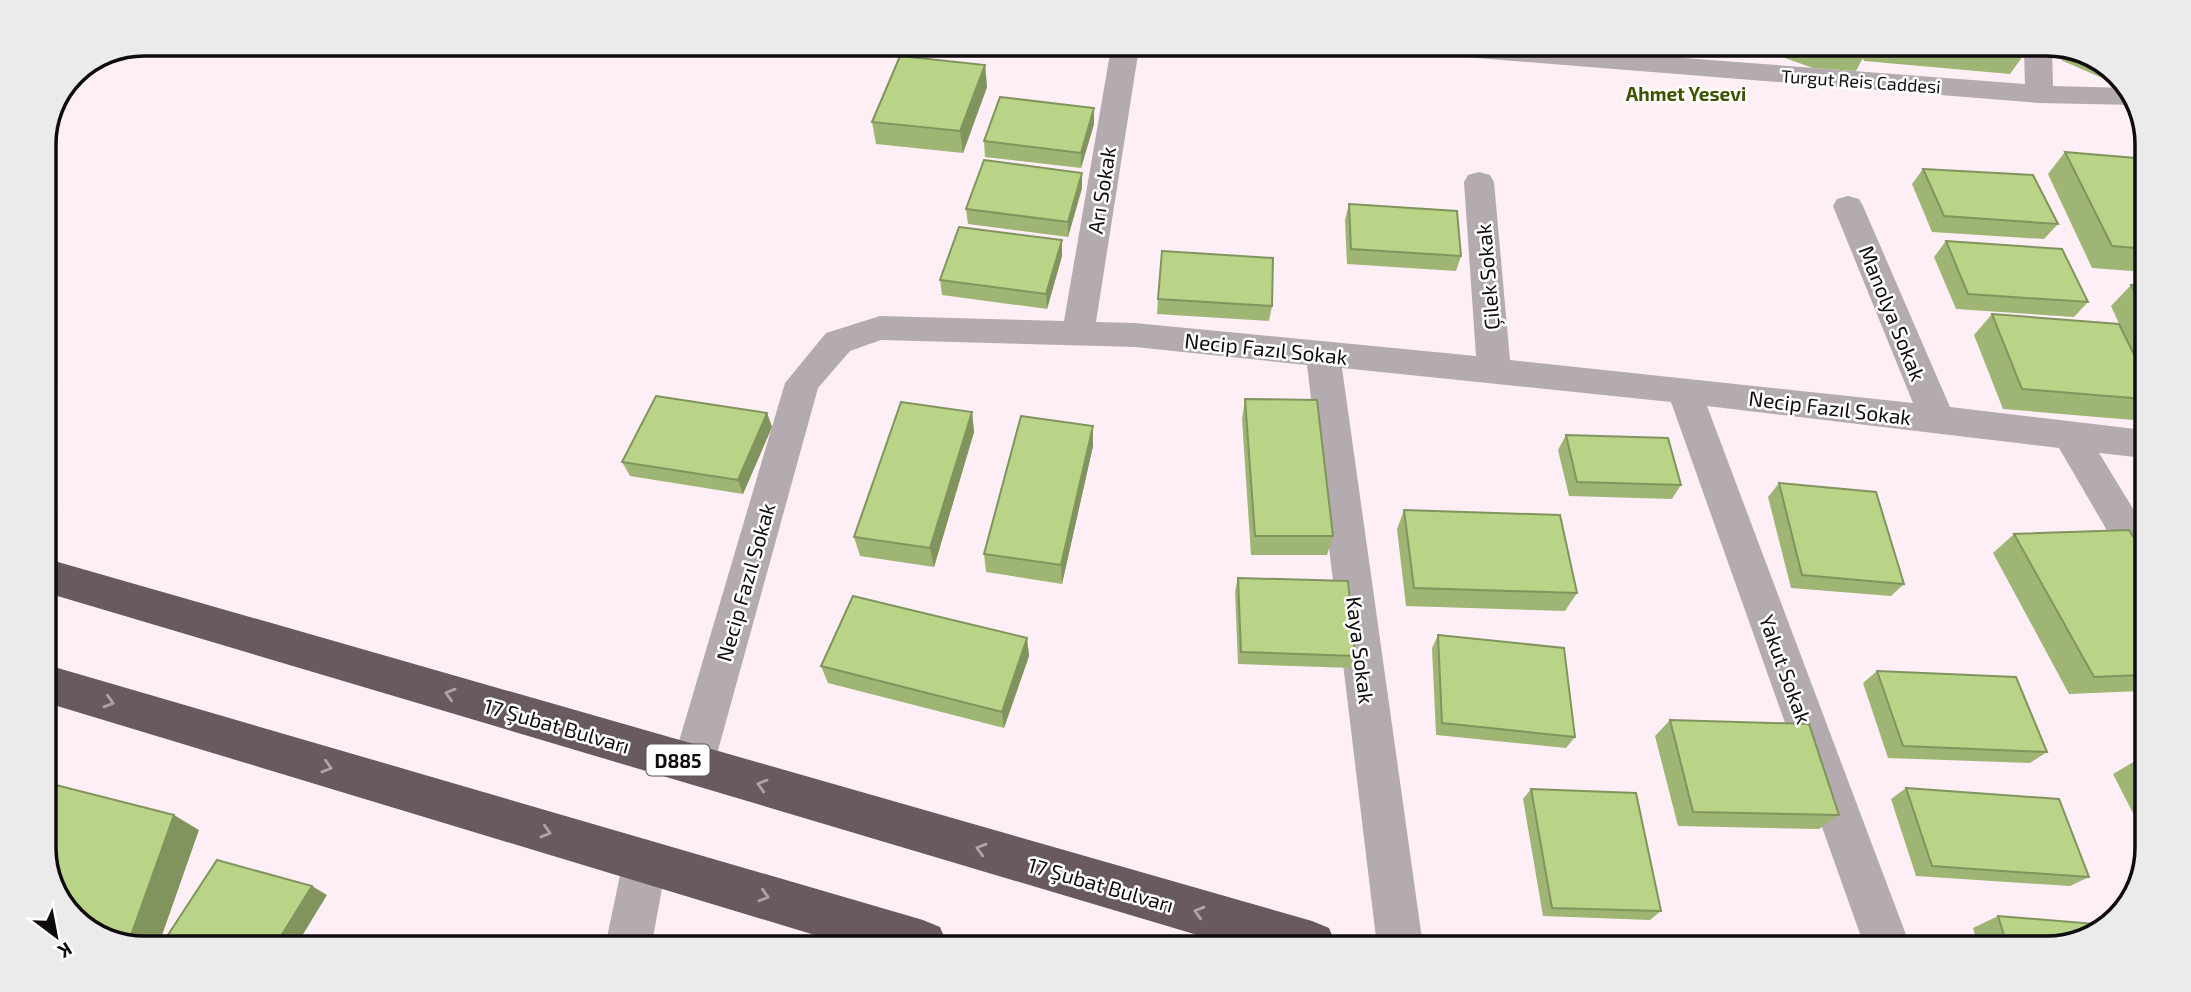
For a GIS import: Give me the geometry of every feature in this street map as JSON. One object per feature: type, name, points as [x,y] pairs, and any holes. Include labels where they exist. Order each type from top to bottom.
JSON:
[{"type":"highway","name":"17 Şubat Bulvarı","points":[[56,579],[1280,936]]},
{"type":"highway","points":[[56,687],[896,936]]},
{"type":"street","name":"Arı Sokak","points":[[1078,333],[1124,56]]},
{"type":"street","name":"Turgut Reis Caddesi","points":[[1579,56],[2039,94],[2121,97]]},
{"type":"street","points":[[2038,56],[2039,94]]},
{"type":"street","name":"Çilek Sokak","points":[[1479,182],[1494,371]]},
{"type":"street","name":"Manolya Sokak","points":[[1848,206],[1937,419]]},
{"type":"street","name":"Necip Fazıl Sokak","points":[[693,765],[802,383],[838,342],[880,328],[1135,335],[1684,390],[2135,443]]},
{"type":"street","name":"Kaya Sokak","points":[[1323,354],[1399,936]]},
{"type":"street","name":"Yakut Sokak","points":[[1684,390],[1884,936]]},
{"type":"street","points":[[2070,435],[2135,545]]},
{"type":"street","points":[[630,936],[645,861]]},
{"type":"building","points":[[900,56],[985,65],[960,131],[872,122]]},
{"type":"building","points":[[1000,97],[1094,108],[1081,153],[984,141]]},
{"type":"building","points":[[2065,152],[2135,158],[2135,248],[2112,246]]},
{"type":"building","points":[[984,160],[1082,173],[1068,222],[966,209]]},
{"type":"building","points":[[1923,169],[2033,175],[2058,224],[1944,216]]},
{"type":"building","points":[[1349,204],[1457,211],[1461,256],[1351,249]]},
{"type":"building","points":[[959,227],[1062,240],[1046,294],[940,280]]},
{"type":"building","points":[[1946,241],[2062,249],[2088,302],[1968,294]]},
{"type":"building","points":[[1162,251],[1273,258],[1272,306],[1158,299]]},
{"type":"building","points":[[1992,314],[2119,324],[2135,357],[2135,398],[2022,389]]},
{"type":"building","points":[[656,396],[767,413],[738,480],[622,462]]},
{"type":"building","points":[[1245,399],[1317,400],[1333,536],[1255,536]]},
{"type":"building","points":[[901,402],[972,412],[930,548],[854,537]]},
{"type":"building","points":[[1021,416],[1093,426],[1061,565],[984,554]]},
{"type":"building","points":[[1566,435],[1668,438],[1681,485],[1577,482]]},
{"type":"building","points":[[1779,483],[1876,492],[1904,584],[1802,575]]},
{"type":"building","points":[[1404,510],[1560,515],[1577,593],[1414,588]]},
{"type":"building","points":[[2129,530],[2135,539],[2135,675],[2094,677],[2014,534]]},
{"type":"building","points":[[1238,578],[1348,581],[1355,656],[1241,652]]},
{"type":"building","points":[[853,596],[1027,638],[1002,712],[821,666]]},
{"type":"building","points":[[1438,635],[1564,648],[1575,737],[1442,723]]},
{"type":"building","points":[[1877,671],[2016,677],[2047,752],[1903,746]]},
{"type":"building","points":[[1670,720],[1809,724],[1839,815],[1693,812]]},
{"type":"building","points":[[56,785],[174,815],[131,935],[110,929],[91,919],[91,901],[74,901],[65,887],[56,854]]},
{"type":"building","points":[[1906,788],[2059,799],[2089,877],[1932,866]]},
{"type":"building","points":[[1531,789],[1636,793],[1661,911],[1552,908]]},
{"type":"building","points":[[217,860],[312,886],[281,936],[167,936]]},
{"type":"building","points":[[1998,916],[2092,924],[2064,934],[2004,936]]},
{"type":"district","name":"Ahmet Yesevi","points":[[1686,93]]}]
